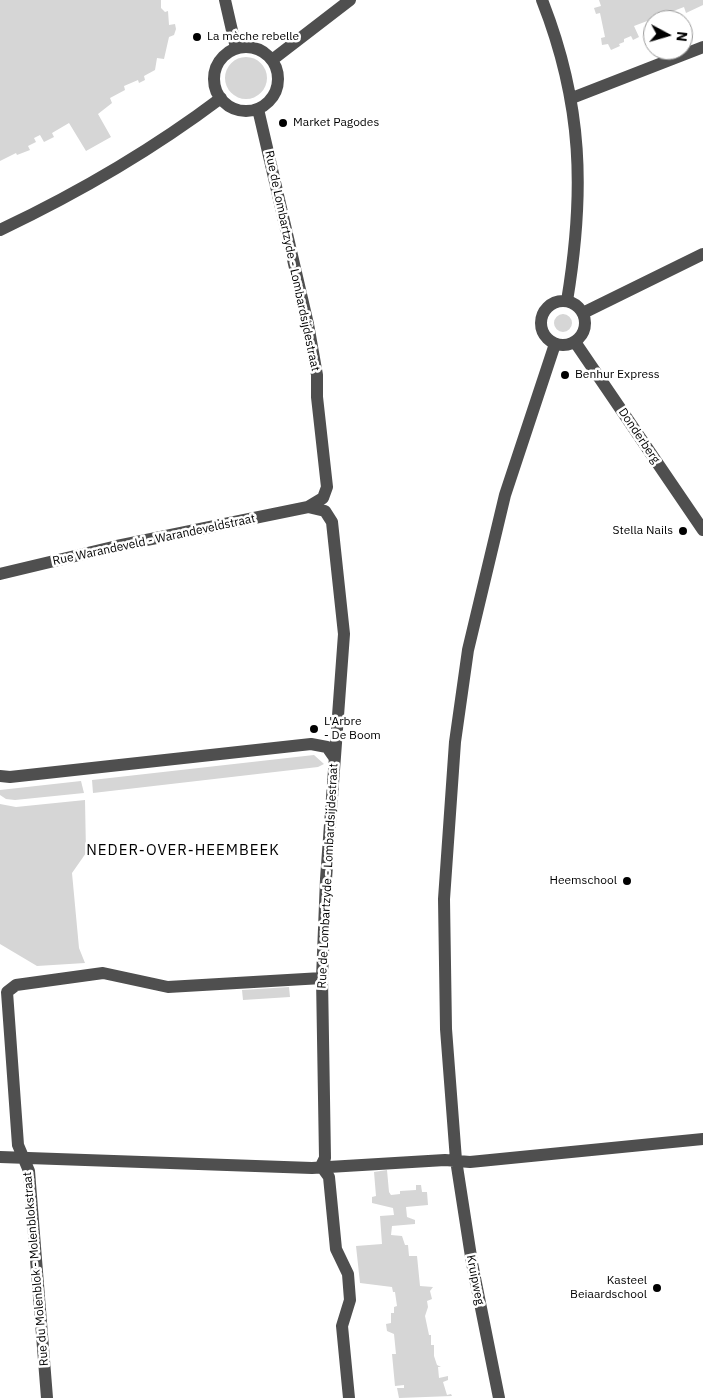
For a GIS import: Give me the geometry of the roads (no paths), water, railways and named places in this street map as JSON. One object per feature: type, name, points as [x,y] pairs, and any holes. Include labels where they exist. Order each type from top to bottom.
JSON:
[{"type":"street","points":[[225,0],[236,48]]},
{"type":"street","points":[[272,60],[350,0]]},
{"type":"street","points":[[542,0],[555,37],[572,98],[579,191],[577,235],[567,301]]},
{"type":"street","points":[[252,47],[260,50],[272,60],[278,73],[277,88],[270,101],[258,109],[250,111],[233,108],[220,98],[214,82],[215,73],[222,58],[236,48],[252,47]]},
{"type":"street","points":[[572,98],[703,47]]},
{"type":"street","points":[[0,230],[107,174],[143,152],[220,98]]},
{"type":"street","name":"Rue de Lombartzyde - Lombardsijdestraat","points":[[258,109],[308,324],[317,375],[316,395],[327,487],[323,498],[308,507]]},
{"type":"street","points":[[583,313],[703,254]]},
{"type":"street","points":[[560,301],[567,301],[576,305],[583,313],[585,326],[580,337],[575,342],[564,346],[555,344],[545,337],[540,324],[541,317],[548,306],[560,301]]},
{"type":"street","name":"Donderberg","points":[[575,342],[703,530]]},
{"type":"street","name":"Kruipweg","points":[[499,1398],[472,1264],[456,1160],[446,1029],[443,929],[447,843],[459,708],[468,650],[491,547],[517,459],[555,344]]},
{"type":"street","name":"Rue de Lombartzyde - Lombardsijdestraat","points":[[308,507],[324,511],[332,522],[344,642],[326,872],[322,978],[325,1158],[321,1166]]},
{"type":"street","name":"Rue Warandeveld - Warandeveldstraat","points":[[0,574],[118,546],[308,507]]},
{"type":"street","points":[[0,776],[10,777],[312,744],[327,747],[334,758]]},
{"type":"street","name":"Rue du Molenblok - Molenblokstraat","points":[[47,1398],[29,1172],[18,1144],[7,992],[16,985],[97,973],[168,987],[322,978]]},
{"type":"street","points":[[0,1157],[306,1168],[456,1160],[470,1162],[703,1139]]},
{"type":"street","points":[[321,1166],[329,1177],[336,1249],[348,1274],[350,1300],[342,1326],[349,1398]]},
{"type":"place","name":"La mèche rebelle","points":[[197,37]]},
{"type":"place","name":"Market Pagodes","points":[[283,123]]},
{"type":"place","name":"Benhur Express","points":[[565,375]]},
{"type":"place","name":"Stella Nails","points":[[683,531]]},
{"type":"place","name":"L'Arbre - De Boom","points":[[314,729]]},
{"type":"place","name":"Heemschool","points":[[627,881]]},
{"type":"place","name":"Kasteel Beiaardschool","points":[[657,1288]]},
{"type":"district","name":"NEDER-OVER-HEEMBEEK","points":[[183,851]]}]
